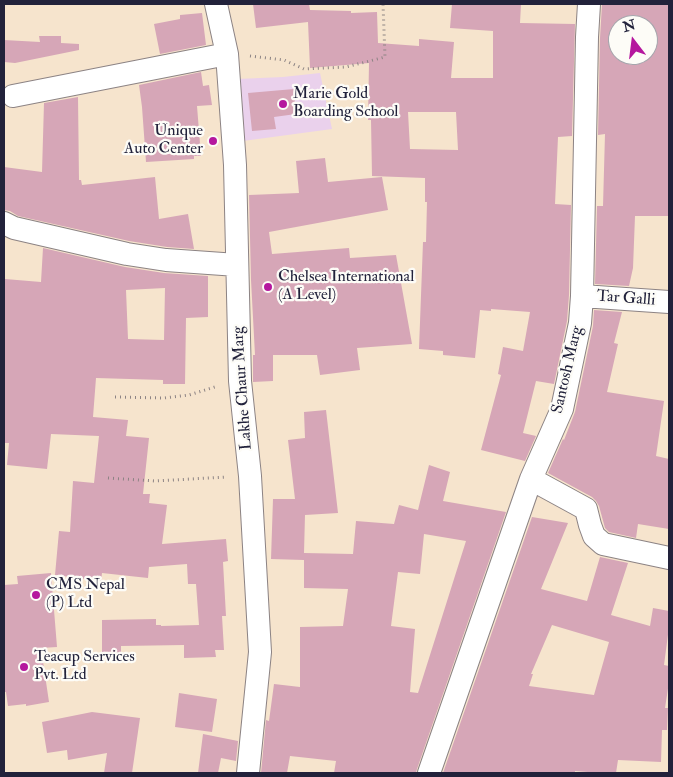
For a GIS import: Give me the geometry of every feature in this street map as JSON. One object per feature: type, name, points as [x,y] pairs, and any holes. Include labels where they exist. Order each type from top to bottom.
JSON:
[{"type":"street","name":"Lakhe Chaur Marg","points":[[216,4],[227,54],[235,165],[240,380],[250,476],[260,652],[248,773]]},
{"type":"street","name":"Santosh Marg","points":[[429,773],[531,479],[562,409],[580,323],[589,4]]},
{"type":"street","points":[[13,96],[227,54]]},
{"type":"street","points":[[4,223],[14,228],[127,254],[166,260],[237,265]]},
{"type":"street","name":"Tar Galli","points":[[582,296],[669,302]]},
{"type":"street","points":[[531,479],[585,508],[594,536],[603,544],[669,558]]},
{"type":"path","points":[[227,54],[284,60],[304,69],[346,67],[385,57],[383,4]]},
{"type":"path","points":[[115,397],[164,398],[189,395],[240,380]]},
{"type":"path","points":[[108,478],[155,481],[250,476]]},
{"type":"shaded area","name":"Marie Gold Boarding School","points":[[320,73],[332,129],[243,141],[237,79]]},
{"type":"building","points":[[253,4],[309,4],[310,10],[351,11],[351,13],[377,12],[378,43],[419,46],[419,39],[454,42],[451,78],[493,78],[493,31],[450,28],[452,4],[521,4],[520,23],[575,24],[572,136],[558,137],[555,204],[571,205],[567,321],[554,384],[536,381],[523,433],[536,436],[525,461],[481,450],[501,375],[498,374],[503,347],[523,351],[530,312],[480,310],[475,358],[443,355],[443,351],[419,349],[423,242],[426,242],[427,202],[425,202],[425,178],[372,176],[371,120],[368,120],[369,63],[310,68],[308,22],[256,28]],"holes":[[[408,112],[456,112],[458,150],[410,149]]]},
{"type":"building","points":[[602,4],[669,4],[669,216],[635,216],[633,268],[629,286],[595,284],[597,206],[603,206],[605,134],[598,135]]},
{"type":"building","points":[[202,13],[206,45],[160,54],[154,24],[180,19],[180,15]]},
{"type":"building","points":[[39,36],[61,36],[61,43],[79,44],[79,50],[15,63],[4,62],[4,40],[40,42]]},
{"type":"building","points":[[201,72],[203,86],[209,85],[212,105],[197,106],[201,156],[194,156],[194,159],[146,162],[139,85]]},
{"type":"building","points":[[294,89],[296,114],[274,117],[276,129],[252,131],[248,93]]},
{"type":"building","points":[[78,97],[79,180],[81,180],[82,185],[155,177],[159,219],[188,214],[194,249],[129,241],[18,216],[4,210],[4,167],[42,172],[44,103]]},
{"type":"building","points":[[325,158],[328,182],[382,177],[388,210],[269,232],[272,254],[349,248],[350,258],[396,255],[412,344],[357,348],[360,370],[320,375],[317,355],[273,355],[273,381],[253,382],[253,355],[255,355],[249,195],[299,193],[296,161]]},
{"type":"building","points":[[43,248],[125,267],[164,273],[208,276],[208,317],[186,318],[185,384],[163,384],[163,380],[96,378],[93,417],[128,420],[126,436],[149,438],[143,494],[150,494],[149,503],[167,505],[162,544],[226,539],[228,561],[223,562],[226,616],[222,616],[224,650],[215,650],[216,657],[184,658],[184,645],[121,646],[121,657],[102,657],[102,620],[156,619],[156,625],[161,626],[199,625],[196,584],[188,584],[187,564],[149,567],[148,578],[102,573],[101,581],[55,575],[59,531],[70,532],[73,481],[94,483],[99,436],[51,434],[47,469],[7,465],[9,443],[4,443],[5,279],[41,282]],"holes":[[[165,288],[164,340],[128,339],[126,290]]]},
{"type":"building","points":[[594,310],[622,312],[614,343],[618,344],[607,392],[664,401],[656,456],[669,459],[669,529],[638,524],[636,538],[609,532],[605,528],[599,506],[592,497],[548,473],[575,412],[593,326]]},
{"type":"building","points":[[326,410],[338,513],[305,515],[304,553],[353,554],[356,521],[394,524],[399,505],[418,510],[429,465],[450,472],[443,501],[506,512],[416,773],[334,773],[336,761],[290,756],[287,773],[261,773],[266,720],[269,721],[274,684],[300,687],[300,627],[343,626],[348,589],[304,588],[304,560],[271,559],[273,499],[295,499],[288,440],[305,438],[304,412]],"holes":[[[424,534],[466,541],[418,693],[410,692],[415,629],[391,626],[398,572],[420,574]]]},
{"type":"building","points":[[532,517],[568,523],[541,589],[587,601],[600,557],[628,563],[611,615],[650,626],[653,608],[669,611],[664,665],[669,666],[669,682],[665,708],[668,708],[667,730],[662,730],[661,762],[618,760],[616,773],[575,771],[575,773],[443,773]],"holes":[[[552,625],[609,642],[594,695],[529,686],[533,674],[531,674]]]},
{"type":"building","points":[[51,573],[57,647],[41,648],[49,702],[26,706],[26,704],[8,706],[6,692],[4,692],[4,585],[18,584],[17,576]]},
{"type":"building","points":[[179,693],[217,699],[212,732],[175,727]]},
{"type":"building","points":[[92,712],[140,718],[132,773],[104,773],[107,753],[68,760],[67,750],[47,753],[42,722]]},
{"type":"building","points":[[203,734],[238,741],[236,761],[221,758],[218,773],[198,773]]},
{"type":"place","name":"Marie Gold Boarding School","points":[[283,104]]},
{"type":"place","name":"Unique Auto Center","points":[[213,141]]},
{"type":"place","name":"Chelsea International (A Level)","points":[[268,287]]},
{"type":"place","name":"CMS Nepal (P) Ltd","points":[[36,595]]},
{"type":"place","name":"Teacup Services Pvt. Ltd","points":[[24,667]]}]
